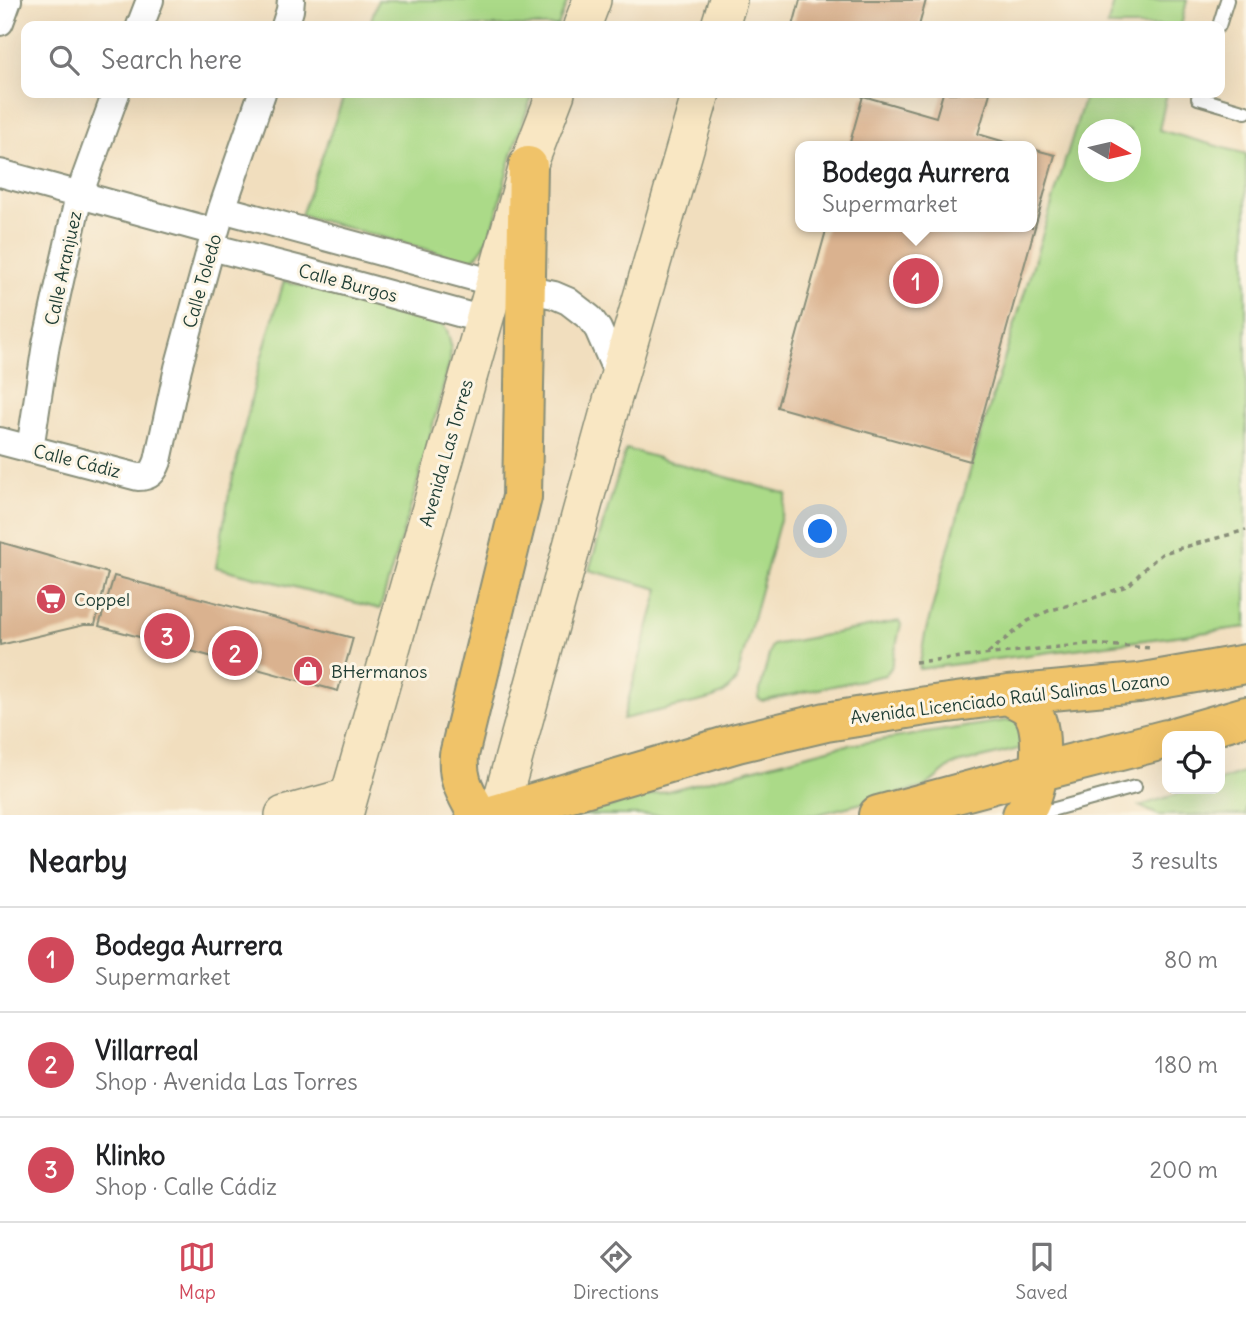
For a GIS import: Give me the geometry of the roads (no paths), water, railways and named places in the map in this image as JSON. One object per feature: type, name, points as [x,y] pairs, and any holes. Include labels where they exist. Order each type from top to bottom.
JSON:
[{"type":"main road","points":[[584,21],[592,0]]},
{"type":"main road","points":[[722,21],[728,0]]},
{"type":"main road","points":[[554,98],[528,166],[510,286],[522,498],[458,755],[460,779],[490,807],[700,98]]},
{"type":"main road","name":"Avenida Las Torres","points":[[346,806],[484,320],[510,286]]},
{"type":"main road","name":"Avenida Licenciado Raúl Salinas Lozano","points":[[490,807],[826,722],[1008,695],[1138,683],[1246,664]]},
{"type":"main road","points":[[1008,695],[1026,705],[1036,717],[1040,729],[1038,772],[1030,804],[1022,815]]},
{"type":"main road","points":[[1194,731],[1246,716]]},
{"type":"main road","points":[[878,815],[1162,740]]},
{"type":"main road","points":[[284,815],[346,806]]},
{"type":"street","points":[[0,22],[8,0]]},
{"type":"street","points":[[142,21],[150,0]]},
{"type":"street","points":[[287,21],[291,0]]},
{"type":"street","name":"Calle Aranjuez","points":[[30,449],[46,344],[79,194],[114,98]]},
{"type":"street","name":"Calle Toledo","points":[[154,472],[178,369],[216,229],[260,98]]},
{"type":"street","name":"Calle Burgos","points":[[0,173],[216,229],[554,295],[568,301],[590,318],[598,329],[619,377]]},
{"type":"street","name":"Calle Burgos","points":[[216,229],[309,272],[484,320]]},
{"type":"street","name":"Calle Cádiz","points":[[0,441],[138,477],[154,472]]},
{"type":"lane","points":[[1221,21],[1227,0]]},
{"type":"lane","points":[[1198,98],[1246,113]]},
{"type":"lane","points":[[1032,815],[1135,787]]},
{"type":"place","name":"Bodega Aurrera","points":[[916,281]]},
{"type":"place","name":"Coppel","points":[[51,599]]},
{"type":"place","name":"Klinko","points":[[167,636]]},
{"type":"place","name":"Villarreal","points":[[235,653]]},
{"type":"place","name":"BHermanos","points":[[308,671]]}]
